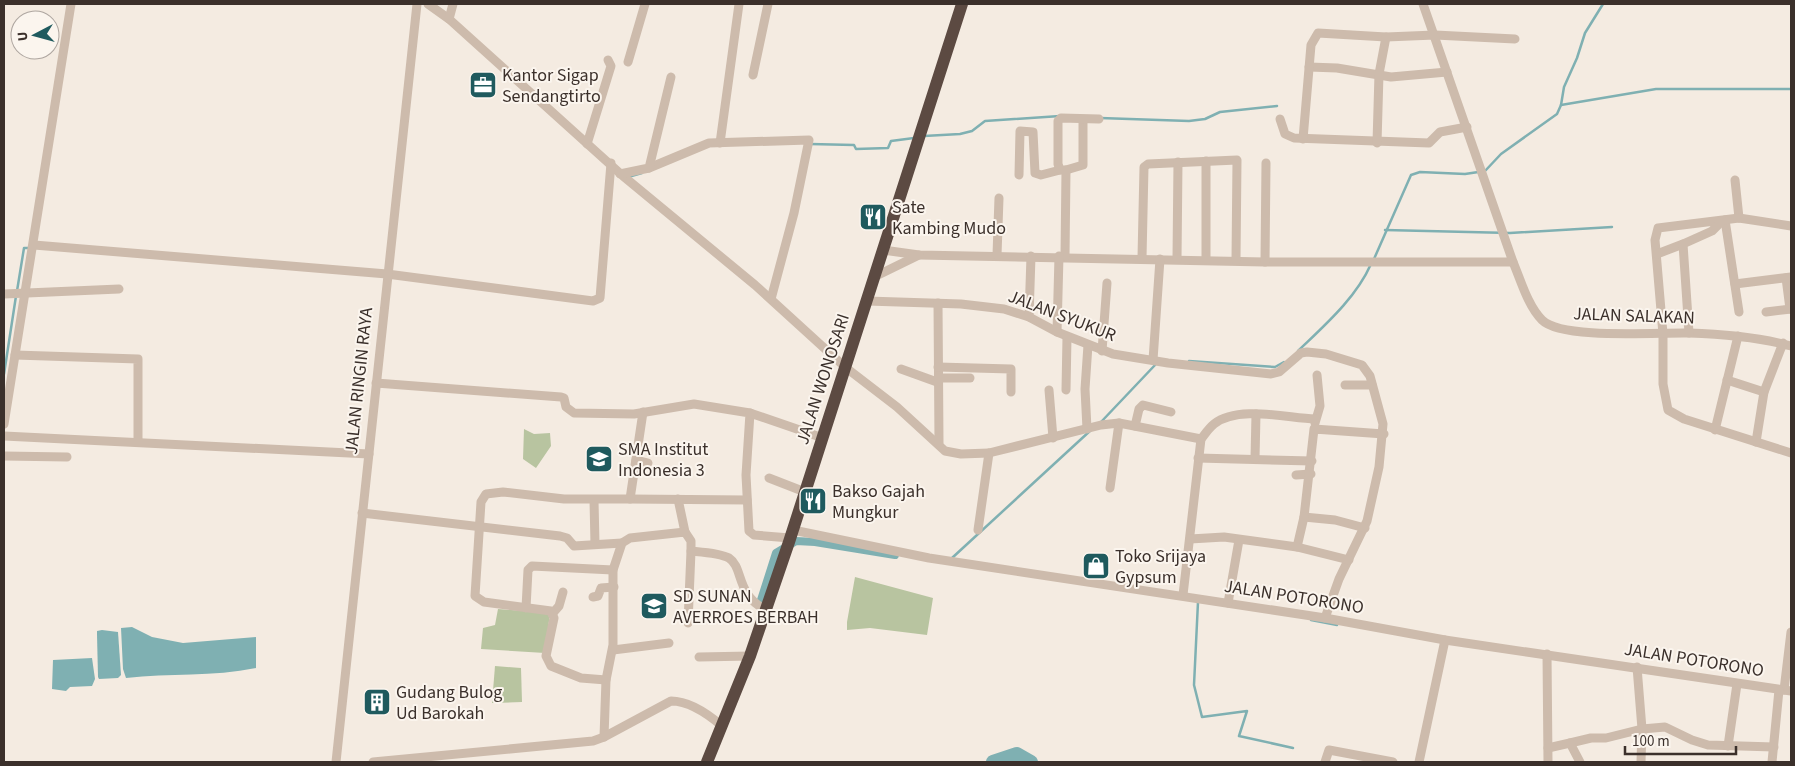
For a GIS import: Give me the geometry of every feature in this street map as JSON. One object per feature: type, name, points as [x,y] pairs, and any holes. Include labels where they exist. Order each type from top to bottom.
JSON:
[{"type":"highway","name":"JALAN WONOSARI","points":[[707,762],[750,656],[790,540],[962,4]]},
{"type":"street","points":[[4,424],[15,355],[20,293],[32,259],[71,4]]},
{"type":"street","name":"JALAN RINGIN RAYA","points":[[336,762],[385,288],[417,4]]},
{"type":"street","points":[[428,4],[449,19],[587,144],[611,163],[620,174],[771,299],[845,367],[897,407],[949,453],[989,453],[1101,425],[1119,423],[1201,439]]},
{"type":"street","points":[[449,19],[453,4]]},
{"type":"street","points":[[628,62],[645,4]]},
{"type":"street","points":[[720,143],[739,4]]},
{"type":"street","points":[[753,75],[768,4]]},
{"type":"street","name":"JALAN SALAKAN","points":[[1423,4],[1513,262],[1528,297],[1543,321],[1571,332],[1688,333],[1738,336],[1787,344]]},
{"type":"street","points":[[1303,139],[1311,45],[1318,33],[1386,37],[1435,35],[1515,39]]},
{"type":"street","points":[[1377,143],[1379,74],[1386,37]]},
{"type":"street","points":[[587,144],[611,66],[608,60]]},
{"type":"street","points":[[1309,68],[1379,74],[1391,77],[1447,72]]},
{"type":"street","points":[[649,168],[671,77]]},
{"type":"street","points":[[1056,332],[1062,256],[1063,170],[1059,119],[1099,119]]},
{"type":"street","points":[[1280,119],[1285,134],[1294,138],[1377,143],[1429,144],[1440,132],[1467,127]]},
{"type":"street","points":[[1019,175],[1020,131],[1033,132],[1035,173],[1041,175],[1083,165],[1083,120]]},
{"type":"street","points":[[620,174],[649,168],[709,143],[809,140],[771,299]]},
{"type":"street","points":[[1142,258],[1144,167],[1148,164],[1237,160],[1236,260]]},
{"type":"street","points":[[1206,161],[1206,259]]},
{"type":"street","points":[[1177,259],[1178,162]]},
{"type":"street","points":[[33,246],[387,275],[522,294],[597,300],[600,298],[611,163]]},
{"type":"street","points":[[1265,262],[1266,163]]},
{"type":"street","points":[[1735,180],[1739,218]]},
{"type":"street","points":[[997,255],[998,198]]},
{"type":"street","points":[[1791,226],[1739,218],[1658,228],[1655,240],[1663,334],[1663,384],[1668,410],[1684,419],[1791,454]]},
{"type":"street","points":[[1656,254],[1712,231],[1724,221]]},
{"type":"street","points":[[1724,221],[1739,312]]},
{"type":"street","points":[[1683,244],[1688,333]]},
{"type":"street","points":[[883,250],[920,255],[1062,256],[1265,262],[1513,262]]},
{"type":"street","points":[[876,276],[920,255]]},
{"type":"street","points":[[1029,318],[1031,256]]},
{"type":"street","points":[[1154,360],[1160,259]]},
{"type":"street","points":[[1735,284],[1789,277],[1791,309],[1766,312]]},
{"type":"street","points":[[1102,351],[1107,283]]},
{"type":"street","points":[[4,294],[119,289]]},
{"type":"street","name":"JALAN SYUKUR","points":[[867,301],[986,306],[1029,318],[1067,337],[1102,351],[1168,363],[1271,374],[1286,367],[1301,353],[1312,352],[1362,365],[1372,385]]},
{"type":"street","points":[[938,303],[939,443]]},
{"type":"street","points":[[1715,430],[1738,336]]},
{"type":"street","points":[[1066,390],[1067,337]]},
{"type":"street","points":[[1756,442],[1764,392],[1787,344]]},
{"type":"street","points":[[1088,345],[1085,389],[1089,428]]},
{"type":"street","points":[[15,355],[138,359],[138,441]]},
{"type":"street","points":[[938,367],[1010,369],[1011,392]]},
{"type":"street","points":[[901,369],[938,380],[970,378]]},
{"type":"street","points":[[1297,547],[1311,474],[1315,420],[1320,413],[1317,375]]},
{"type":"street","points":[[1727,380],[1764,392]]},
{"type":"street","points":[[376,383],[561,396],[564,398],[570,411],[574,413],[644,412],[694,404],[750,413],[823,438]]},
{"type":"street","points":[[1325,618],[1349,560],[1365,528],[1376,488],[1384,434],[1372,385],[1344,385]]},
{"type":"street","points":[[1049,390],[1053,438]]},
{"type":"street","points":[[1135,426],[1139,409],[1143,405],[1171,412]]},
{"type":"street","points":[[630,499],[644,412]]},
{"type":"street","points":[[606,680],[581,678],[551,666],[546,656],[554,618],[551,611],[484,602],[475,596],[481,502],[486,494],[493,492],[594,500],[747,500],[746,475],[750,413]]},
{"type":"street","points":[[1183,595],[1201,439],[1214,424],[1222,419],[1256,414],[1315,420]]},
{"type":"street","points":[[1255,460],[1256,414]]},
{"type":"street","points":[[1110,488],[1119,423]]},
{"type":"street","points":[[1314,429],[1384,434]]},
{"type":"street","points":[[4,436],[138,441],[369,454]]},
{"type":"street","points":[[978,530],[989,453]]},
{"type":"street","points":[[4,456],[67,457]]},
{"type":"street","points":[[1198,458],[1312,461]]},
{"type":"street","points":[[636,460],[648,462]]},
{"type":"street","points":[[1296,474],[1311,474]]},
{"type":"street","points":[[769,478],[805,492]]},
{"type":"street","points":[[678,499],[685,532],[691,541],[688,622]]},
{"type":"street","points":[[594,500],[595,544]]},
{"type":"street","name":"JALAN POTORONO","points":[[747,500],[751,534],[883,550],[1183,595],[1445,640],[1785,690]]},
{"type":"street","points":[[362,514],[560,536],[567,538],[574,546],[622,542],[630,538],[685,532]]},
{"type":"street","points":[[1304,517],[1335,520],[1365,528]]},
{"type":"street","points":[[1190,539],[1224,538],[1297,547],[1349,560]]},
{"type":"street","points":[[1228,603],[1239,540]]},
{"type":"street","points":[[604,737],[606,680],[613,650],[613,570],[622,542]]},
{"type":"street","points":[[691,551],[729,558],[735,565],[746,594],[766,610]]},
{"type":"street","points":[[526,608],[528,570],[532,566],[613,570]]},
{"type":"street","points":[[593,597],[598,596],[601,588],[614,587]]},
{"type":"street","points":[[552,614],[561,603],[563,592]]},
{"type":"street","points":[[1772,762],[1785,690],[1791,632]]},
{"type":"street","points":[[1419,762],[1445,640]]},
{"type":"street","points":[[613,650],[669,643]]},
{"type":"street","points":[[1547,654],[1548,762]]},
{"type":"street","points":[[699,657],[750,656]]},
{"type":"street","points":[[1637,667],[1642,729],[1641,762]]},
{"type":"street","points":[[1728,746],[1737,684]]},
{"type":"street","points":[[373,762],[421,760],[593,741],[671,701],[678,701],[700,710],[722,726]]},
{"type":"street","points":[[1548,748],[1591,738],[1606,738],[1642,729],[1665,727],[1692,740],[1708,745],[1774,747]]},
{"type":"street","points":[[1570,742],[1580,762]]},
{"type":"street","points":[[1325,762],[1329,750],[1394,762]]},
{"type":"green space","points":[[524,429],[534,434],[550,433],[551,446],[536,468],[523,459]]},
{"type":"green space","points":[[855,577],[933,598],[927,635],[870,628],[847,630]]},
{"type":"green space","points":[[498,609],[550,613],[545,653],[481,649],[483,628],[495,625]]},
{"type":"green space","points":[[495,666],[521,668],[522,702],[492,703]]},
{"type":"water","points":[[132,627],[152,637],[183,643],[256,637],[256,668],[224,673],[126,678],[123,669],[121,628]]},
{"type":"water","points":[[97,631],[118,632],[121,675],[118,678],[99,679],[98,677]]},
{"type":"water","points":[[92,658],[95,679],[92,686],[70,687],[66,691],[52,689],[53,660]]},
{"type":"waterway","points":[[1374,259],[1411,175],[1420,172],[1465,174],[1485,171],[1501,154],[1557,114],[1561,105],[1564,87],[1577,58],[1585,33],[1603,4]]},
{"type":"waterway","points":[[1561,105],[1656,89],[1791,89]]},
{"type":"waterway","points":[[1100,118],[1189,121],[1205,119],[1220,112],[1277,106]]},
{"type":"waterway","points":[[924,136],[960,134],[972,131],[985,121],[1060,116]]},
{"type":"waterway","points":[[810,144],[854,145],[856,149],[888,148],[891,141],[914,138]]},
{"type":"waterway","points":[[628,177],[642,173]]},
{"type":"waterway","points":[[1385,230],[1510,233],[1612,227]]},
{"type":"waterway","points":[[17,291],[24,248],[30,248]]},
{"type":"waterway","points":[[1298,351],[1348,300],[1371,264]]},
{"type":"waterway","points":[[4,374],[16,296]]},
{"type":"waterway","points":[[1189,361],[1275,367],[1284,362]]},
{"type":"waterway","points":[[1101,422],[1156,364]]},
{"type":"waterway","points":[[952,558],[1091,430]]},
{"type":"waterway","points":[[761,600],[776,553],[796,541],[815,542],[895,555]]},
{"type":"waterway","points":[[1198,602],[1194,685],[1202,717],[1247,711],[1239,736],[1293,748]]},
{"type":"waterway","points":[[1311,620],[1337,625]]},
{"type":"waterway","points":[[993,762],[1017,754],[1031,762]]},
{"type":"place","name":"Kantor Sigap Sendangtirto","points":[[483,85]]},
{"type":"place","name":"Sate Kambing Mudo","points":[[873,217]]},
{"type":"place","name":"SMA Institut Indonesia 3","points":[[599,459]]},
{"type":"place","name":"Bakso Gajah Mungkur","points":[[813,501]]},
{"type":"place","name":"Toko Srijaya Gypsum","points":[[1096,566]]},
{"type":"place","name":"SD SUNAN AVERROES BERBAH","points":[[654,606]]},
{"type":"place","name":"Gudang Bulog Ud Barokah","points":[[377,702]]}]
